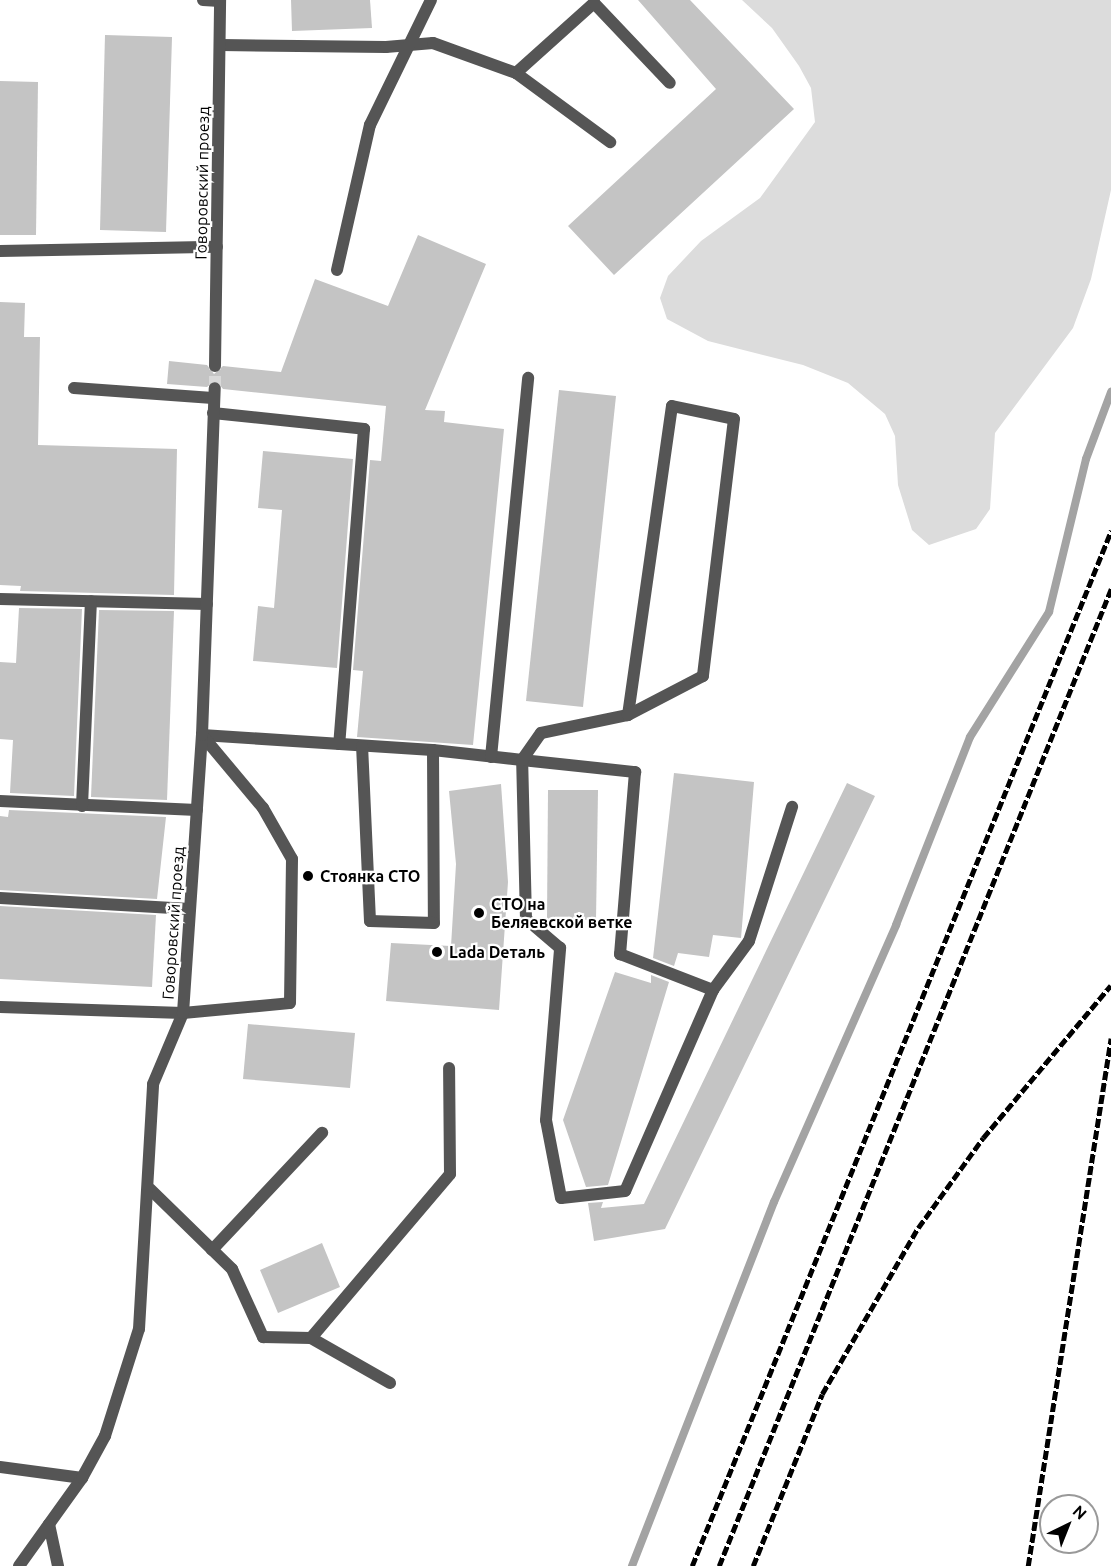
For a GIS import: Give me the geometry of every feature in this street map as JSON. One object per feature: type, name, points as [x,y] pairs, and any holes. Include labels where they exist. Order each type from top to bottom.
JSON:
[{"type":"street","points":[[203,0],[220,1]]},
{"type":"street","points":[[337,270],[370,125],[430,0]]},
{"type":"street","name":"Говоровский проезд","points":[[215,366],[220,1]]},
{"type":"street","points":[[516,73],[594,3],[670,83]]},
{"type":"street","points":[[221,45],[433,43],[516,73],[610,142]]},
{"type":"street","points":[[0,251],[217,247]]},
{"type":"street","points":[[491,757],[528,378]]},
{"type":"street","name":"Говоровский проезд","points":[[19,1566],[82,1478],[105,1436],[139,1329],[150,1189],[153,1084],[183,1013],[202,735],[214,393],[74,388]]},
{"type":"street","points":[[628,715],[672,406],[734,419],[703,676],[628,715],[541,733],[522,760],[526,919],[560,948],[546,1120],[561,1198],[625,1191],[714,990],[749,941],[792,807]]},
{"type":"street","points":[[213,413],[364,429],[339,744]]},
{"type":"street","points":[[0,599],[207,604]]},
{"type":"street","points":[[82,806],[91,601]]},
{"type":"street","points":[[202,735],[433,750],[635,772],[620,954],[714,990]]},
{"type":"street","points":[[0,1007],[183,1013],[290,1003],[292,859],[263,808],[202,735]]},
{"type":"street","points":[[362,746],[370,921],[434,923],[433,750]]},
{"type":"street","points":[[0,801],[197,810]]},
{"type":"street","points":[[0,898],[190,909]]},
{"type":"street","points":[[311,1338],[450,1174],[449,1068]]},
{"type":"street","points":[[212,1250],[322,1133]]},
{"type":"street","points":[[150,1189],[232,1269],[262,1337],[311,1338],[390,1383]]},
{"type":"street","points":[[0,1467],[82,1478]]},
{"type":"street","points":[[50,1524],[58,1566]]},
{"type":"shaded area","points":[[742,0],[1111,0],[1111,190],[1091,279],[1073,328],[995,433],[990,509],[976,529],[929,545],[912,530],[898,485],[895,436],[885,414],[848,383],[803,365],[708,341],[667,319],[660,298],[668,276],[701,241],[760,198],[815,122],[811,88],[799,66],[772,28]]},
{"type":"building","points":[[291,0],[370,0],[372,28],[292,31]]},
{"type":"building","points":[[638,0],[690,0],[794,109],[614,275],[568,226],[716,89]]},
{"type":"building","points":[[105,35],[172,37],[166,232],[100,230]]},
{"type":"building","points":[[0,81],[38,82],[36,235],[0,235]]},
{"type":"building","points":[[418,235],[486,264],[425,410],[445,411],[444,422],[504,429],[473,745],[357,737],[363,671],[353,670],[370,460],[381,461],[386,406],[223,389],[216,380],[207,387],[167,384],[169,361],[207,365],[214,374],[223,366],[281,372],[315,279],[388,306]]},
{"type":"building","points":[[0,302],[25,303],[24,337],[40,337],[38,445],[177,449],[174,595],[20,591],[21,586],[0,585]]},
{"type":"building","points":[[559,390],[616,396],[583,707],[526,701]]},
{"type":"building","points":[[263,451],[353,459],[337,668],[253,661],[258,606],[274,608],[282,510],[258,508]]},
{"type":"building","points":[[19,608],[82,609],[74,796],[10,793],[13,740],[0,739],[0,662],[16,663]]},
{"type":"building","points":[[99,610],[174,611],[167,800],[91,797]]},
{"type":"building","points":[[674,773],[754,782],[741,938],[713,935],[709,957],[678,953],[674,966],[653,958]]},
{"type":"building","points":[[847,783],[875,796],[665,1229],[594,1241],[588,1203],[603,1202],[601,1208],[644,1204]]},
{"type":"building","name":"СТО на Беляевской ветке","points":[[501,784],[508,882],[499,1010],[386,1001],[391,943],[451,946],[456,864],[449,791]]},
{"type":"building","points":[[548,790],[598,790],[596,920],[547,919]]},
{"type":"building","points":[[9,810],[166,817],[157,899],[0,890],[0,816],[8,817]]},
{"type":"building","points":[[0,906],[156,915],[152,987],[0,979]]},
{"type":"building","points":[[615,972],[651,983],[651,975],[669,982],[608,1185],[586,1187],[563,1120]]},
{"type":"building","points":[[248,1024],[355,1033],[350,1088],[243,1079]]},
{"type":"building","points":[[322,1243],[340,1287],[278,1313],[260,1270]]},
{"type":"waterway","points":[[632,1566],[774,1202],[896,925],[970,737],[1049,612],[1086,459],[1111,392]]},
{"type":"tunnel","points":[[215,366],[215,388]]},
{"type":"railway","points":[[692,1566],[1111,531]]},
{"type":"railway","points":[[719,1566],[1111,589]]},
{"type":"railway","points":[[753,1566],[822,1394],[918,1228],[983,1138],[1111,985]]},
{"type":"railway","points":[[1028,1566],[1111,1038]]},
{"type":"place","name":"Стоянка СТО","points":[[308,876]]},
{"type":"place","name":"СТО на Беляевской ветке","points":[[479,913]]},
{"type":"place","name":"Lada Dеталь","points":[[437,952]]}]
